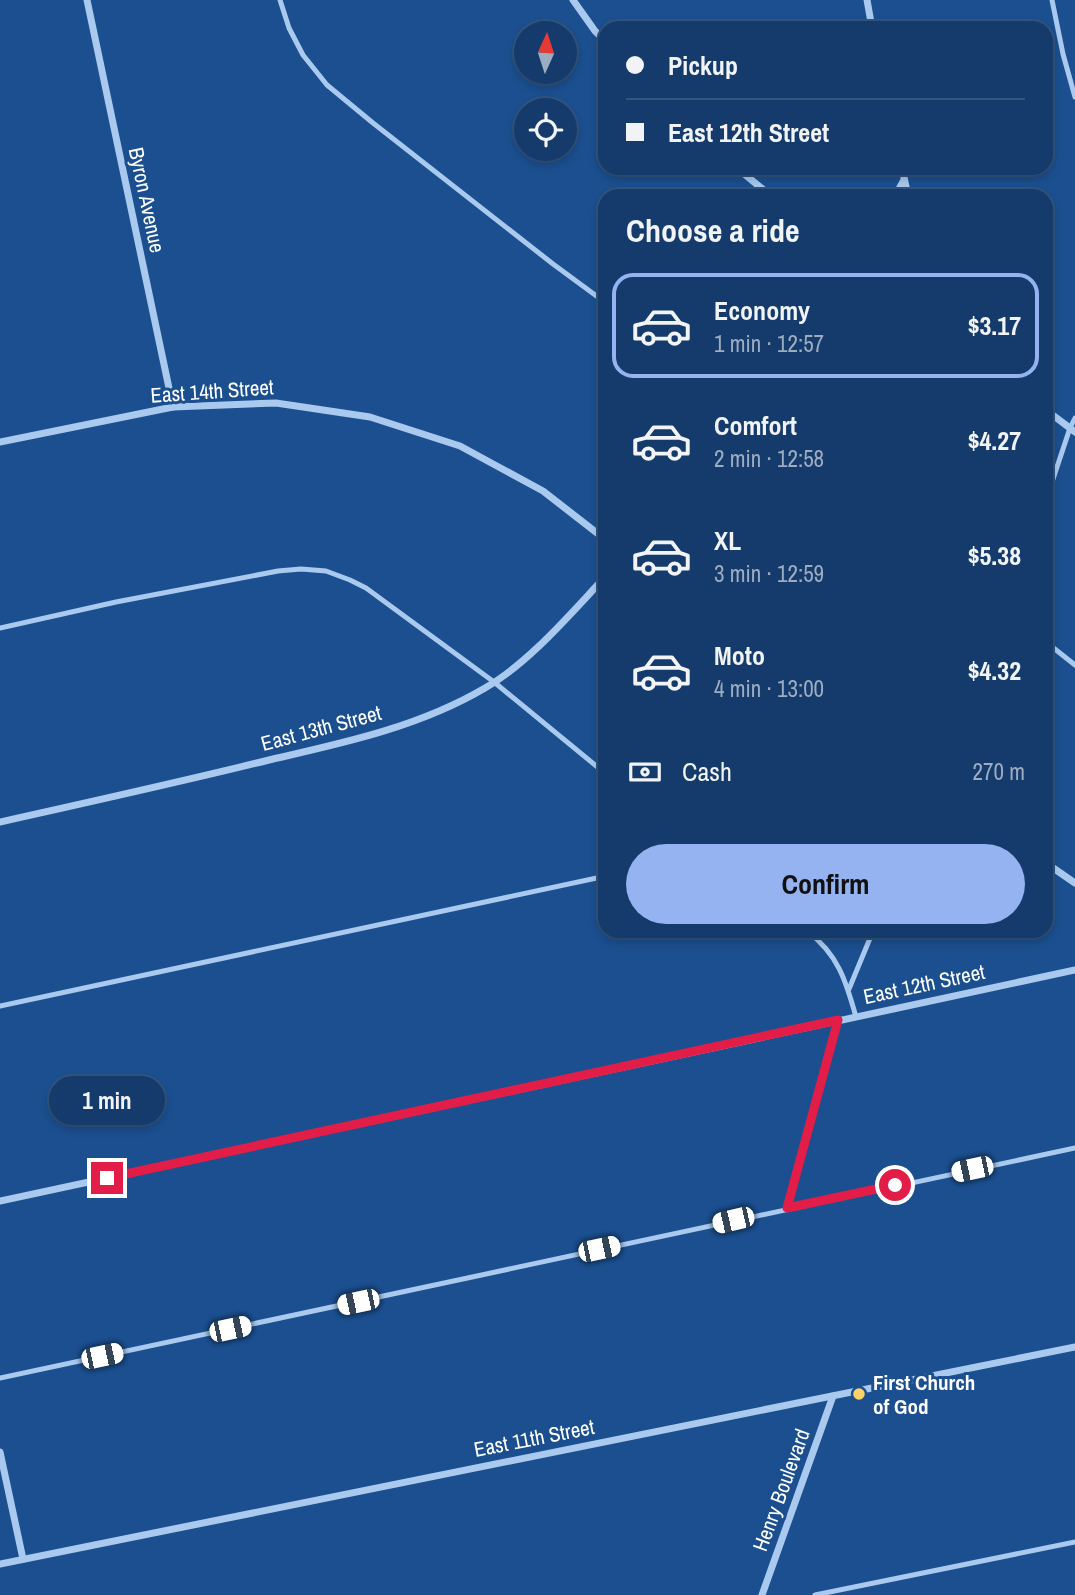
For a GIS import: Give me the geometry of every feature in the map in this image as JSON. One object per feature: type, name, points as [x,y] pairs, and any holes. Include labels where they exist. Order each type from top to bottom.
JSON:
[{"type":"street","name":"Byron Avenue","points":[[86,0],[173,407]]},
{"type":"street","points":[[573,0],[598,35]]},
{"type":"street","points":[[866,0],[870,21]]},
{"type":"street","points":[[746,175],[762,189]]},
{"type":"street","points":[[903,175],[906,189]]},
{"type":"street","points":[[899,189],[904,180]]},
{"type":"street","name":"East 14th Street","points":[[0,442],[173,407],[276,403],[370,416],[460,446],[543,491],[598,535]]},
{"type":"street","points":[[1053,415],[1072,430]]},
{"type":"street","name":"East 13th Street","points":[[0,822],[339,744],[444,711],[494,682],[529,654],[564,622],[598,585]]},
{"type":"street","points":[[1053,868],[1075,885]]},
{"type":"street","name":"East 12th Street","points":[[0,1201],[1075,970]]},
{"type":"street","name":"East 11th Street","points":[[0,1564],[1075,1347]]},
{"type":"street","name":"Henry Boulevard","points":[[762,1595],[833,1396]]},
{"type":"street","points":[[0,1452],[23,1559]]},
{"type":"lane","points":[[280,0],[289,28],[303,55],[327,85],[598,297]]},
{"type":"lane","points":[[1052,0],[1075,97]]},
{"type":"lane","points":[[1053,481],[1075,418]]},
{"type":"lane","points":[[0,628],[256,574],[301,569],[340,575],[366,588],[494,682],[598,767]]},
{"type":"lane","points":[[1053,648],[1075,665]]},
{"type":"lane","points":[[0,1006],[598,878]]},
{"type":"lane","points":[[816,938],[828,948],[839,966],[849,989],[856,1017]]},
{"type":"lane","points":[[849,989],[870,938]]},
{"type":"lane","points":[[787,1208],[838,1020]]},
{"type":"lane","points":[[0,1378],[1075,1148]]},
{"type":"lane","points":[[814,1595],[1075,1542]]},
{"type":"place","name":"First Church of God","points":[[859,1394]]},
{"type":"route","points":[[107,1178],[838,1020],[787,1208],[895,1185]]}]
